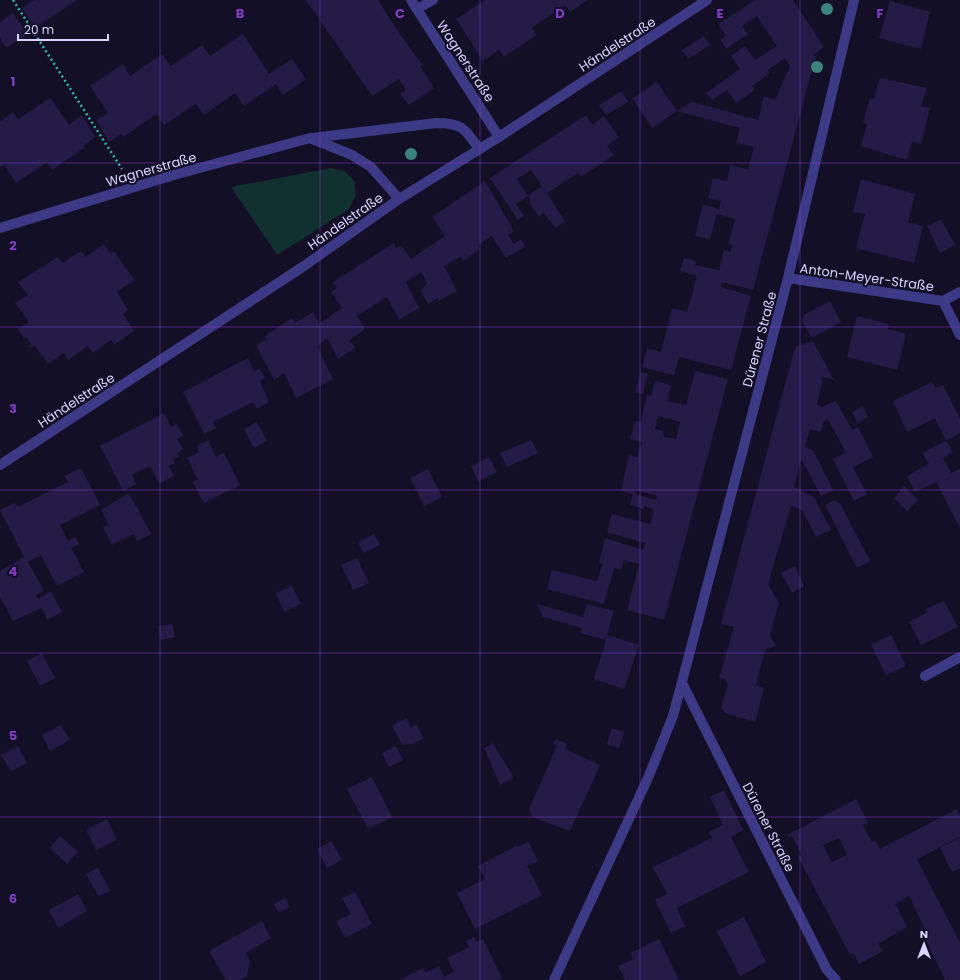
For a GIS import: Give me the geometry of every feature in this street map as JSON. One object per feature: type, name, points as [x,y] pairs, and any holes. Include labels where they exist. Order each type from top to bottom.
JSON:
[{"type":"street","name":"Wagnerstraße","points":[[411,0],[500,137]]},
{"type":"street","points":[[417,9],[433,0]]},
{"type":"street","name":"Händelstraße","points":[[0,465],[304,266],[398,199],[500,137],[707,0]]},
{"type":"street","name":"Dürener Straße","points":[[554,980],[648,778],[673,716],[788,278],[854,0]]},
{"type":"street","name":"Wagnerstraße","points":[[0,228],[134,187],[310,138],[436,122],[452,122],[464,128],[479,149]]},
{"type":"street","points":[[310,138],[352,155],[372,167],[398,199]]},
{"type":"street","name":"Anton-Meyer-Straße","points":[[788,278],[943,300],[960,292]]},
{"type":"street","name":"Anton-Meyer-Straße","points":[[943,300],[960,335]]},
{"type":"street","points":[[925,676],[960,657]]},
{"type":"street","name":"Dürener Straße","points":[[682,683],[827,970],[836,980]]},
{"type":"path","points":[[13,0],[134,187]]},
{"type":"green space","points":[[331,168],[345,171],[355,182],[356,196],[349,209],[277,255],[231,187]]},
{"type":"building","points":[[34,0],[77,0],[35,28],[22,8]]},
{"type":"building","points":[[306,0],[378,0],[399,33],[423,64],[420,66],[434,88],[409,105],[400,94],[406,90],[399,79],[372,96]]},
{"type":"building","points":[[485,0],[588,0],[570,12],[565,6],[549,16],[532,28],[537,35],[504,57],[499,50],[483,61],[456,19]]},
{"type":"building","points":[[755,0],[793,0],[824,47],[813,55],[816,56],[753,290],[722,282],[721,287],[751,296],[731,370],[679,357],[674,375],[642,367],[647,348],[661,352],[672,308],[687,312],[697,276],[680,271],[684,258],[696,261],[695,265],[719,270],[724,250],[730,252],[732,245],[728,244],[735,219],[717,214],[710,239],[695,236],[703,204],[719,209],[721,201],[708,198],[713,178],[727,181],[730,165],[748,169],[754,147],[736,143],[740,128],[677,111],[692,102],[758,120],[764,96],[775,100],[790,66],[785,58],[768,70],[770,73],[752,86],[755,90],[736,103],[727,90],[712,100],[706,93],[740,69],[731,56],[745,46],[755,60],[777,46],[757,16],[742,26],[748,34],[726,49],[721,40],[726,36],[718,24]]},
{"type":"building","points":[[890,1],[930,12],[921,49],[879,38]]},
{"type":"building","points":[[13,13],[28,34],[6,48],[0,38],[0,22]]},
{"type":"building","points":[[243,34],[269,74],[292,59],[306,79],[283,95],[276,84],[244,106],[235,93],[204,115],[196,104],[164,125],[157,114],[123,137],[121,134],[109,142],[96,120],[108,113],[90,86],[123,64],[130,76],[162,54],[171,66],[202,45],[210,56]]},
{"type":"building","points":[[704,36],[710,45],[688,59],[682,50]]},
{"type":"building","points":[[880,78],[927,88],[921,106],[930,108],[921,144],[912,142],[907,160],[861,146],[867,124],[863,123],[870,98],[874,99]]},
{"type":"building","points":[[657,82],[677,111],[652,128],[632,98]]},
{"type":"building","points":[[622,91],[628,102],[606,115],[599,105]]},
{"type":"building","points":[[50,98],[69,125],[82,115],[95,137],[83,146],[84,148],[52,170],[47,162],[16,183],[4,165],[0,167],[0,122],[13,112],[18,119]]},
{"type":"building","points":[[586,115],[592,125],[604,116],[619,137],[607,146],[614,155],[581,177],[578,173],[547,193],[565,221],[556,228],[544,213],[539,217],[530,204],[530,199],[528,196],[516,204],[524,216],[518,220],[490,178]],"holes":[[[531,170],[542,186],[528,196],[517,179]]]},
{"type":"building","points":[[861,179],[915,194],[908,222],[923,226],[914,263],[856,248],[865,214],[853,212]]},
{"type":"building","points":[[485,181],[514,231],[508,235],[514,244],[521,239],[525,247],[506,258],[492,236],[478,245],[480,249],[463,261],[460,257],[444,266],[457,291],[439,301],[438,298],[428,304],[421,291],[427,283],[421,272],[406,282],[419,308],[399,320],[387,297],[357,316],[365,329],[350,340],[355,348],[338,359],[327,338],[317,346],[333,379],[296,398],[284,373],[274,380],[256,345],[267,339],[265,336],[292,318],[295,323],[313,312],[321,327],[320,323],[342,308],[331,292],[337,288],[333,282],[394,243],[396,248],[402,246],[411,259],[445,236],[432,217]]},
{"type":"building","points":[[941,219],[955,245],[940,253],[927,226]]},
{"type":"building","points":[[104,244],[111,254],[114,251],[134,280],[117,292],[128,310],[123,314],[134,331],[114,345],[111,340],[93,353],[88,346],[68,360],[63,353],[48,364],[35,346],[30,348],[28,346],[31,345],[26,337],[24,339],[18,329],[29,322],[15,303],[28,295],[18,282],[58,257],[62,263],[81,251],[86,257]]},
{"type":"building","points":[[830,301],[841,322],[812,338],[802,322],[804,315]]},
{"type":"building","points":[[857,316],[889,324],[888,329],[906,334],[897,370],[847,357]]},
{"type":"building","points":[[813,341],[834,380],[823,377],[817,404],[822,407],[836,401],[852,430],[858,427],[873,457],[853,467],[867,494],[854,501],[833,459],[846,453],[828,419],[824,421],[821,432],[810,429],[805,447],[813,450],[833,490],[821,496],[801,459],[794,487],[814,497],[831,530],[816,537],[802,510],[791,506],[768,584],[779,603],[770,635],[776,646],[765,650],[756,685],[764,688],[755,722],[725,713],[721,708],[728,685],[725,679],[719,678],[734,627],[721,624],[795,347]]},
{"type":"building","points":[[248,358],[254,371],[260,369],[265,378],[260,381],[269,402],[257,409],[253,402],[213,422],[216,428],[204,434],[183,392]]},
{"type":"building","points":[[695,371],[728,379],[664,620],[627,610],[639,564],[624,560],[621,570],[614,568],[604,604],[547,589],[552,570],[597,581],[603,564],[599,563],[605,538],[643,550],[645,543],[607,532],[612,514],[650,524],[654,510],[644,506],[644,509],[630,505],[633,494],[621,490],[629,455],[637,457],[642,442],[630,439],[635,421],[641,422],[647,395],[651,396],[655,381],[671,385],[667,401],[686,405]],"holes":[[[658,416],[680,422],[676,439],[664,437],[663,431],[655,429]],[[636,490],[657,496],[656,500],[635,494]]]},
{"type":"building","points":[[641,372],[648,374],[643,394],[635,392]]},
{"type":"building","points":[[932,382],[936,388],[943,385],[960,419],[960,433],[946,441],[935,418],[907,432],[893,401]]},
{"type":"building","points":[[863,406],[868,417],[857,423],[852,412]]},
{"type":"building","points":[[164,413],[171,427],[177,424],[183,436],[177,439],[183,449],[178,452],[179,457],[173,460],[175,463],[169,466],[174,476],[159,484],[150,466],[132,475],[136,484],[123,491],[100,446]]},
{"type":"building","points":[[257,422],[267,441],[254,448],[244,429]]},
{"type":"building","points":[[208,440],[216,457],[224,453],[240,485],[204,503],[193,482],[198,480],[187,458],[199,452],[197,446]]},
{"type":"building","points":[[531,440],[538,453],[507,467],[500,453]]},
{"type":"building","points":[[946,441],[953,452],[943,458],[951,473],[960,469],[960,528],[936,482],[915,492],[907,476],[929,464],[922,453]]},
{"type":"building","points":[[489,457],[497,472],[478,482],[471,466]]},
{"type":"building","points":[[81,468],[100,505],[60,525],[68,541],[75,537],[79,544],[71,548],[84,572],[57,586],[41,555],[28,562],[44,591],[36,595],[38,599],[51,591],[62,612],[47,620],[42,608],[13,621],[0,597],[0,571],[24,557],[0,510],[15,503],[18,507],[68,482],[65,476]]},
{"type":"building","points":[[428,469],[442,497],[424,506],[410,478]]},
{"type":"building","points":[[904,486],[918,500],[907,511],[894,498]]},
{"type":"building","points":[[129,493],[151,534],[137,541],[134,534],[112,545],[103,527],[109,525],[101,510]]},
{"type":"building","points":[[834,500],[840,503],[870,561],[857,568],[825,505]]},
{"type":"building","points":[[374,534],[380,545],[363,553],[358,542]]},
{"type":"building","points":[[357,558],[369,583],[353,590],[341,565]]},
{"type":"building","points":[[795,566],[804,586],[792,593],[781,573]]},
{"type":"building","points":[[292,586],[301,604],[284,612],[276,593]]},
{"type":"building","points":[[944,601],[958,627],[921,645],[909,622],[928,612],[926,609]]},
{"type":"building","points":[[537,604],[583,617],[587,604],[614,611],[607,635],[639,645],[624,689],[594,679],[606,640],[580,633],[582,628],[543,617]]},
{"type":"building","points":[[172,624],[175,637],[161,640],[158,626]]},
{"type":"building","points":[[891,635],[906,666],[886,675],[871,645]]},
{"type":"building","points":[[42,653],[55,678],[40,686],[27,661]]},
{"type":"building","points":[[407,718],[411,727],[417,724],[423,739],[412,744],[402,745],[392,725]]},
{"type":"building","points":[[61,725],[70,740],[50,751],[42,735]]},
{"type":"building","points":[[612,728],[624,732],[619,748],[607,744]]},
{"type":"building","points":[[556,739],[567,744],[565,749],[600,765],[570,831],[532,817],[529,809],[557,746],[553,743]]},
{"type":"building","points":[[493,743],[514,778],[500,785],[484,748]]},
{"type":"building","points":[[18,746],[27,763],[11,771],[1,755]]},
{"type":"building","points":[[396,746],[403,760],[389,767],[382,753]]},
{"type":"building","points":[[372,777],[392,817],[368,829],[347,789]]},
{"type":"building","points":[[724,790],[743,830],[731,837],[749,872],[677,908],[685,926],[671,933],[655,900],[667,894],[653,867],[712,838],[709,832],[723,825],[710,797]]},
{"type":"building","points":[[856,799],[868,823],[863,825],[872,842],[875,840],[880,849],[957,809],[960,816],[960,837],[917,859],[960,943],[960,980],[945,980],[925,938],[928,936],[909,896],[895,904],[907,927],[878,944],[883,951],[859,964],[853,953],[850,955],[798,857],[802,855],[792,836],[788,837],[787,835]],"holes":[[[839,838],[847,855],[832,862],[823,845]]]},
{"type":"building","points":[[107,819],[117,840],[96,850],[86,830]]},
{"type":"building","points":[[60,836],[78,852],[67,864],[50,848]]},
{"type":"building","points":[[960,838],[960,868],[952,872],[940,848]]},
{"type":"building","points":[[331,841],[342,860],[327,868],[317,849]]},
{"type":"building","points":[[528,842],[538,861],[527,866],[542,895],[475,929],[457,893],[485,879],[478,866],[516,846],[517,847]]},
{"type":"building","points":[[98,868],[110,891],[98,896],[86,874]]},
{"type":"building","points":[[355,892],[372,924],[345,938],[336,921],[351,914],[342,898]]},
{"type":"building","points":[[78,894],[87,911],[58,928],[49,910]]},
{"type":"building","points":[[285,898],[290,907],[278,912],[274,904]]},
{"type":"building","points":[[744,917],[766,962],[740,976],[717,931]]},
{"type":"building","points":[[262,921],[271,938],[246,953],[250,961],[247,976],[240,980],[226,980],[209,951]]},
{"type":"building","points":[[474,937],[477,942],[483,939],[502,978],[498,980],[404,980],[403,978],[423,968],[426,973],[439,966],[444,977],[454,972],[447,958],[469,947],[466,941]]},
{"type":"building","points":[[659,939],[679,980],[625,980],[618,966],[633,959],[631,953]]}]
